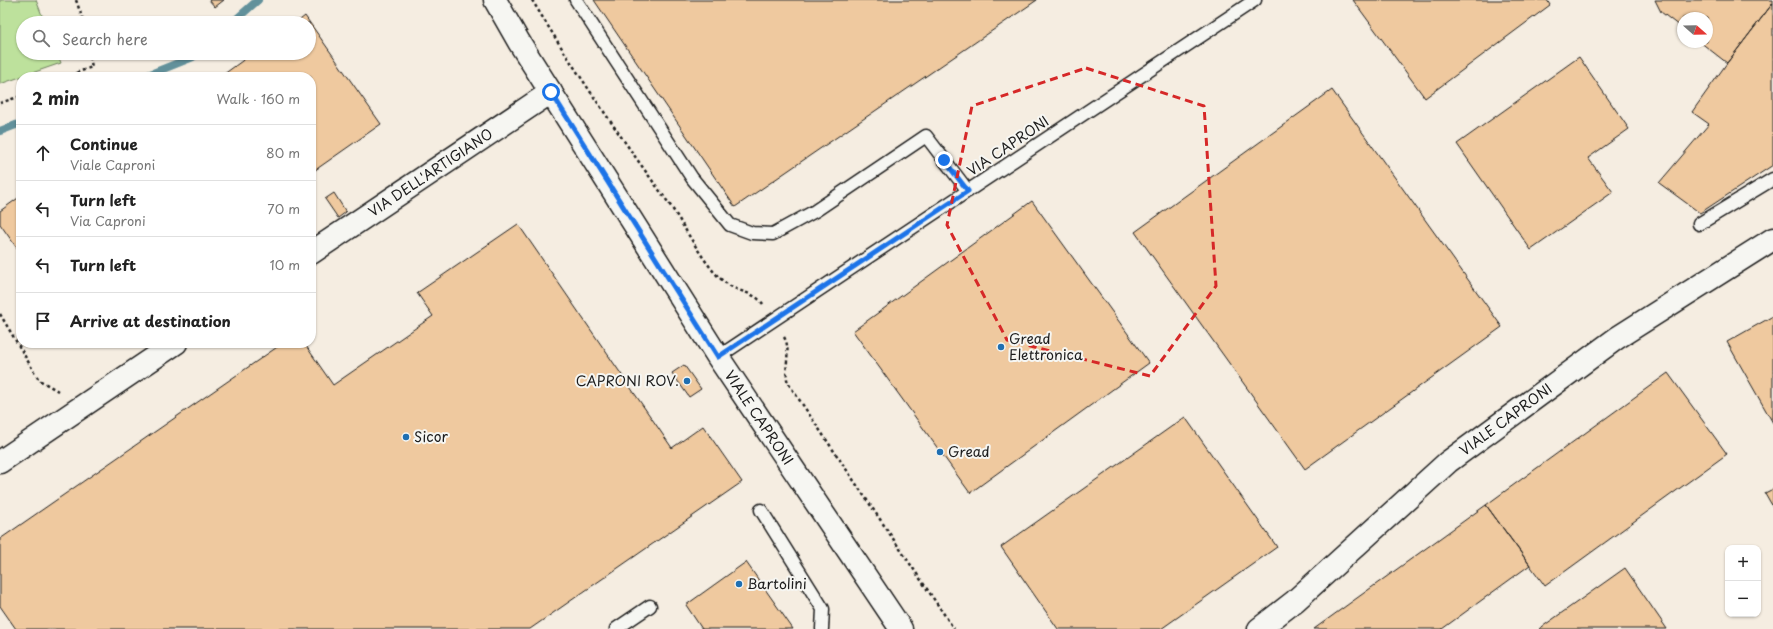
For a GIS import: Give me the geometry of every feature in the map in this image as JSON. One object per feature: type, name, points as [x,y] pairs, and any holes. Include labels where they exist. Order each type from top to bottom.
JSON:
[{"type":"street","name":"VIALE CAPRONI","points":[[495,0],[551,92],[718,357],[901,629]]},
{"type":"street","name":"VIA DELL'ARTIGIANO","points":[[316,250],[551,92]]},
{"type":"street","name":"VIALE CAPRONI","points":[[1259,629],[1295,601],[1448,462],[1617,338],[1773,239]]},
{"type":"street","points":[[0,462],[168,348]]},
{"type":"lane","points":[[576,0],[692,178],[730,225],[752,233],[773,234],[815,211],[926,136],[968,191]]},
{"type":"lane","name":"VIA CAPRONI","points":[[718,357],[1255,0]]},
{"type":"lane","points":[[1699,224],[1773,179]]},
{"type":"lane","points":[[761,510],[823,609],[822,629]]},
{"type":"lane","points":[[616,629],[650,606]]},
{"type":"path","points":[[76,0],[82,16]]},
{"type":"path","points":[[532,0],[608,119],[665,198],[709,266],[721,280],[733,288],[759,298],[766,308]]},
{"type":"path","points":[[78,72],[92,67],[90,60]]},
{"type":"path","points":[[0,103],[16,98]]},
{"type":"path","points":[[0,314],[16,341]]},
{"type":"path","points":[[781,332],[786,339],[788,383],[954,629]]},
{"type":"path","points":[[20,348],[39,380],[83,405]]},
{"type":"highlighted area","points":[[1086,68],[1204,106],[1216,286],[1150,376],[1007,340],[947,225],[972,106]]},
{"type":"green space","points":[[0,0],[36,0],[42,16],[16,16],[16,60],[60,60],[61,63],[35,72],[16,72],[16,78],[0,84]]},
{"type":"building","points":[[209,0],[224,0],[215,7]]},
{"type":"building","points":[[594,0],[1037,0],[735,207]]},
{"type":"building","points":[[1353,0],[1547,0],[1550,5],[1425,98]]},
{"type":"building","points":[[1655,0],[1773,0],[1773,3],[1727,63],[1708,48],[1713,48],[1713,12],[1677,12],[1677,24],[1661,12]]},
{"type":"building","points":[[1773,3],[1773,165],[1700,213],[1659,183],[1709,124],[1692,112]]},
{"type":"building","points":[[316,32],[381,124],[316,170],[316,72],[227,72],[243,60],[316,60]]},
{"type":"building","points":[[1579,57],[1629,129],[1588,158],[1613,192],[1531,250],[1457,144]]},
{"type":"building","points":[[1332,90],[1502,327],[1305,469],[1135,232]]},
{"type":"building","points":[[334,193],[346,212],[338,218],[325,199]]},
{"type":"building","points":[[16,200],[16,247],[0,224],[0,211]]},
{"type":"building","name":"Gread Elettronica","points":[[1032,201],[1149,363],[970,493],[853,331]]},
{"type":"building","name":"Sicor","points":[[518,224],[672,448],[703,426],[742,482],[530,629],[16,629],[0,606],[0,539],[276,348],[307,348],[333,385],[433,316],[417,293]]},
{"type":"building","points":[[1773,316],[1773,423],[1727,342]]},
{"type":"building","name":"CAPRONI ROV.","points":[[684,365],[701,389],[689,397],[672,373]]},
{"type":"building","points":[[1668,373],[1727,454],[1545,586],[1486,505]]},
{"type":"building","points":[[1185,417],[1277,547],[1161,629],[1058,629],[1001,547]]},
{"type":"building","points":[[1773,489],[1773,507],[1765,493]]},
{"type":"building","points":[[1486,505],[1530,565],[1442,629],[1314,629]]},
{"type":"building","name":"Bartolini","points":[[746,562],[793,629],[702,629],[686,605]]},
{"type":"building","points":[[1625,568],[1667,629],[1539,629]]},
{"type":"waterway","points":[[240,16],[258,0]]},
{"type":"waterway","points":[[156,72],[186,60]]},
{"type":"waterway","points":[[0,131],[16,125]]},
{"type":"place","name":"Gread Elettronica","points":[[1001,347]]},
{"type":"place","name":"CAPRONI ROV.","points":[[687,381]]},
{"type":"place","name":"Sicor","points":[[406,437]]},
{"type":"place","name":"Gread","points":[[940,452]]},
{"type":"place","name":"Bartolini","points":[[739,584]]},
{"type":"route","points":[[551,92],[718,357],[968,191],[944,160]]}]
